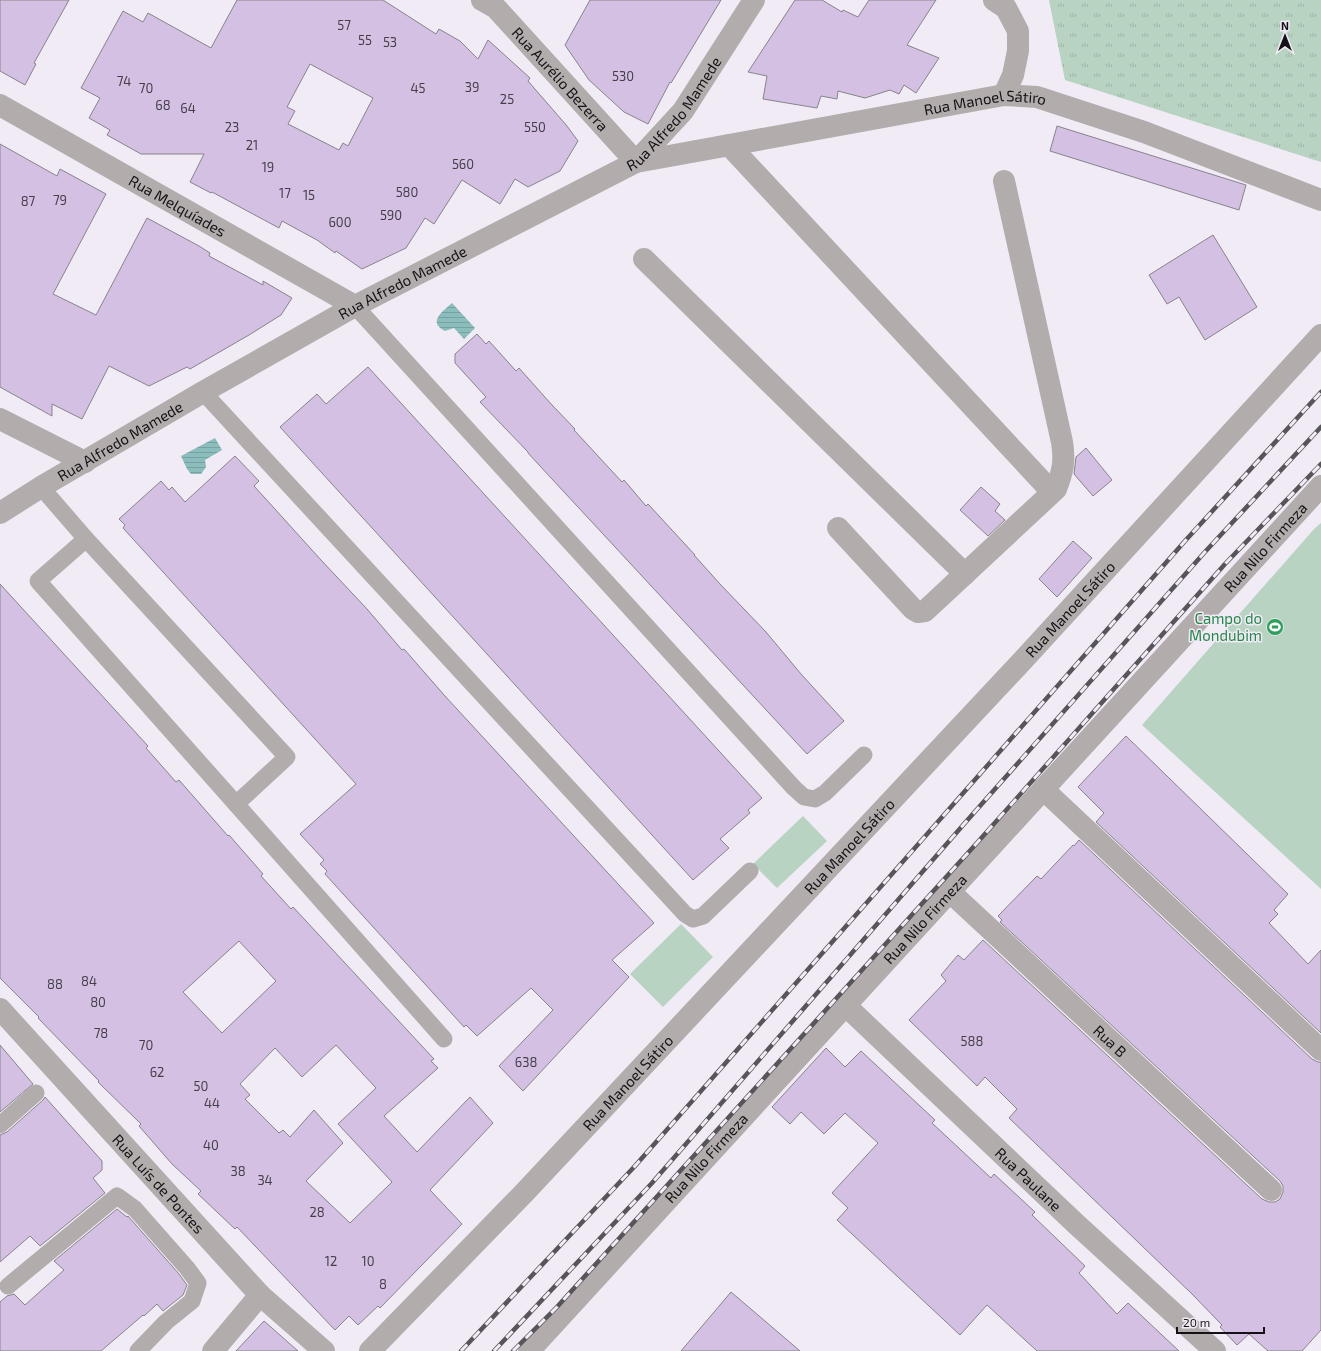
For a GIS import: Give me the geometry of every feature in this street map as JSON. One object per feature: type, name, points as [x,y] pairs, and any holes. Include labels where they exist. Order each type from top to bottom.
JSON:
[{"type":"street","name":"Rua Aurélio Bezerra","points":[[482,0],[496,8],[636,162]]},
{"type":"street","name":"Rua Alfredo Mamede","points":[[0,513],[41,487],[203,392],[355,306],[636,162],[683,111],[754,0]]},
{"type":"street","points":[[994,0],[1006,8],[1018,31],[1018,50],[1013,75],[1004,95]]},
{"type":"street","name":"Rua Manoel Sátiro","points":[[636,162],[1004,95],[1037,97],[1144,132],[1321,200]]},
{"type":"street","name":"Rua Melquíades","points":[[0,105],[355,306]]},
{"type":"street","points":[[729,145],[1052,492]]},
{"type":"street","points":[[838,528],[912,609],[918,612],[925,611],[1056,489],[1062,474],[1064,455],[1062,442],[1004,181]]},
{"type":"street","points":[[644,259],[965,574]]},
{"type":"street","name":"Rua Manoel Sátiro","points":[[370,1351],[524,1193],[1025,658],[1321,335]]},
{"type":"street","points":[[0,419],[85,462]]},
{"type":"street","name":"Rua Nilo Firmeza","points":[[529,1351],[1321,486]]},
{"type":"street","points":[[1043,789],[1321,1050]]},
{"type":"street","name":"Rua B","points":[[949,891],[1271,1190]]},
{"type":"street","name":"Rua Paulane","points":[[845,1005],[1075,1223],[1215,1351]]},
{"type":"street","name":"Rua Luís de Pontes","points":[[0,1009],[260,1295],[324,1351]]},
{"type":"street","points":[[213,1351],[260,1295]]},
{"type":"lane","points":[[355,306],[788,782],[804,797],[815,799],[820,796],[864,755]]},
{"type":"lane","points":[[203,392],[684,914],[693,920],[703,916],[750,871]]},
{"type":"lane","points":[[41,487],[86,539],[287,757],[236,804]]},
{"type":"lane","points":[[86,539],[38,581],[444,1039]]},
{"type":"lane","points":[[0,1125],[36,1093]]},
{"type":"lane","points":[[3,1286],[117,1196],[135,1209],[198,1283],[192,1301],[166,1322],[138,1351]]},
{"type":"green space","points":[[1049,0],[1321,0],[1321,162],[1065,80]]},
{"type":"green space","name":"Campo do Mondubim","points":[[1321,523],[1321,889],[1142,725],[1314,529]]},
{"type":"green space","points":[[803,816],[827,841],[777,888],[753,864]]},
{"type":"green space","points":[[681,924],[713,957],[663,1007],[630,974]]},
{"type":"shaded area","points":[[452,303],[475,328],[464,339],[454,328],[445,331],[437,324],[438,317]]},
{"type":"shaded area","points":[[215,438],[222,450],[205,460],[206,467],[201,474],[191,474],[181,456]]},
{"type":"building","points":[[0,0],[69,0],[34,63],[36,64],[25,85],[0,71]]},
{"type":"building","points":[[237,0],[383,0],[436,34],[439,29],[460,41],[478,59],[488,40],[530,78],[528,81],[578,141],[560,171],[528,187],[515,179],[500,204],[462,180],[434,224],[425,218],[406,248],[362,269],[336,251],[335,253],[317,240],[282,221],[279,228],[212,192],[211,193],[190,182],[204,154],[141,154],[107,135],[110,130],[89,118],[100,98],[81,88],[123,11],[143,22],[148,13],[211,48]],"holes":[[[310,64],[373,98],[348,146],[343,143],[339,150],[288,124],[295,111],[287,107]]]},
{"type":"building","points":[[590,0],[721,0],[671,83],[670,82],[648,124],[624,112],[589,80],[565,45]]},
{"type":"building","points":[[795,0],[822,0],[842,12],[843,10],[858,17],[869,0],[936,0],[907,45],[939,58],[916,93],[904,85],[899,94],[890,90],[865,98],[838,91],[837,99],[821,96],[817,108],[763,99],[767,76],[748,72]]},
{"type":"building","points":[[1057,126],[1246,185],[1239,210],[1050,151]]},
{"type":"building","points":[[0,144],[57,176],[60,169],[106,194],[53,294],[96,315],[147,218],[199,246],[210,253],[209,256],[263,285],[263,281],[292,298],[281,315],[249,335],[190,369],[187,367],[149,386],[109,366],[82,419],[52,404],[52,416],[0,387]]},
{"type":"building","points":[[1213,235],[1257,307],[1205,340],[1179,297],[1167,304],[1149,275]]},
{"type":"building","points":[[477,334],[486,344],[489,341],[516,371],[519,368],[622,482],[624,480],[646,506],[648,504],[720,584],[766,632],[801,674],[844,721],[807,754],[480,402],[486,397],[455,363],[455,354]]},
{"type":"building","points":[[368,367],[762,798],[748,810],[750,813],[720,839],[729,848],[693,880],[280,427],[317,394],[326,404]]},
{"type":"building","points":[[1086,448],[1112,480],[1093,496],[1074,474],[1076,457]]},
{"type":"building","points":[[235,456],[259,481],[254,486],[367,609],[402,650],[404,649],[445,696],[654,923],[612,960],[629,977],[523,1091],[499,1066],[553,1010],[531,988],[477,1036],[466,1025],[464,1027],[325,874],[327,871],[320,864],[324,860],[300,834],[356,784],[123,528],[125,525],[119,519],[161,481],[169,490],[172,487],[185,502]]},
{"type":"building","points":[[981,487],[1000,504],[995,511],[1005,520],[988,536],[960,510]]},
{"type":"building","points":[[1073,541],[1092,558],[1057,597],[1039,579]]},
{"type":"building","points":[[0,584],[148,746],[146,748],[176,782],[179,780],[228,836],[229,835],[263,874],[261,876],[291,909],[293,907],[434,1059],[431,1061],[438,1068],[384,1116],[417,1152],[470,1097],[493,1123],[430,1190],[462,1224],[380,1308],[378,1306],[358,1325],[349,1316],[335,1330],[237,1227],[235,1229],[198,1194],[201,1191],[172,1164],[139,1126],[141,1124],[98,1082],[99,1081],[38,1018],[39,1017],[0,978]],"holes":[[[239,941],[276,981],[222,1033],[183,992]],[[336,1045],[376,1088],[338,1124],[392,1182],[350,1223],[306,1181],[343,1143],[314,1110],[290,1137],[283,1130],[279,1133],[245,1099],[250,1095],[240,1084],[275,1048],[302,1077]]]},
{"type":"building","points":[[1126,736],[1288,894],[1274,910],[1278,914],[1269,923],[1308,964],[1321,950],[1321,1033],[1096,822],[1104,813],[1078,787]]},
{"type":"building","points":[[1079,840],[1312,1059],[1321,1062],[1321,1330],[1302,1351],[1268,1351],[1249,1334],[1237,1345],[1220,1327],[1222,1325],[1192,1294],[1009,1118],[1017,1109],[985,1077],[977,1086],[909,1020],[946,981],[941,975],[958,955],[964,960],[983,940],[1262,1199],[1269,1202],[1275,1202],[1280,1199],[1283,1192],[1283,1186],[1280,1181],[1000,922],[1002,920],[998,916],[1037,876],[1041,879]]},
{"type":"building","points":[[0,1045],[33,1084],[0,1112]]},
{"type":"building","points":[[826,1048],[845,1067],[861,1051],[935,1120],[932,1123],[991,1178],[994,1174],[1035,1212],[1032,1215],[1085,1266],[1079,1273],[1117,1314],[1128,1303],[1179,1351],[1037,1351],[987,1305],[960,1335],[837,1220],[848,1208],[832,1193],[878,1143],[845,1113],[824,1134],[801,1112],[790,1124],[772,1107]]},
{"type":"building","points":[[45,1097],[102,1161],[102,1170],[93,1178],[105,1193],[40,1246],[30,1236],[0,1262],[0,1135],[7,1132]]},
{"type":"building","points":[[117,1209],[127,1217],[128,1216],[179,1274],[187,1285],[183,1295],[163,1311],[157,1304],[101,1351],[0,1351],[0,1302],[7,1296],[14,1294],[25,1305],[64,1270],[54,1261]]},
{"type":"building","points":[[731,1292],[800,1351],[681,1351]]},
{"type":"building","points":[[264,1321],[298,1351],[236,1351]]},
{"type":"railway","points":[[461,1351],[635,1166],[1185,541],[1321,392]]},
{"type":"railway","points":[[494,1351],[652,1183],[964,824],[1204,553],[1321,427]]},
{"type":"railway","points":[[513,1351],[557,1307],[976,844],[1225,564],[1321,464]]},
{"type":"place","name":"Campo do Mondubim","points":[[1275,627]]}]
